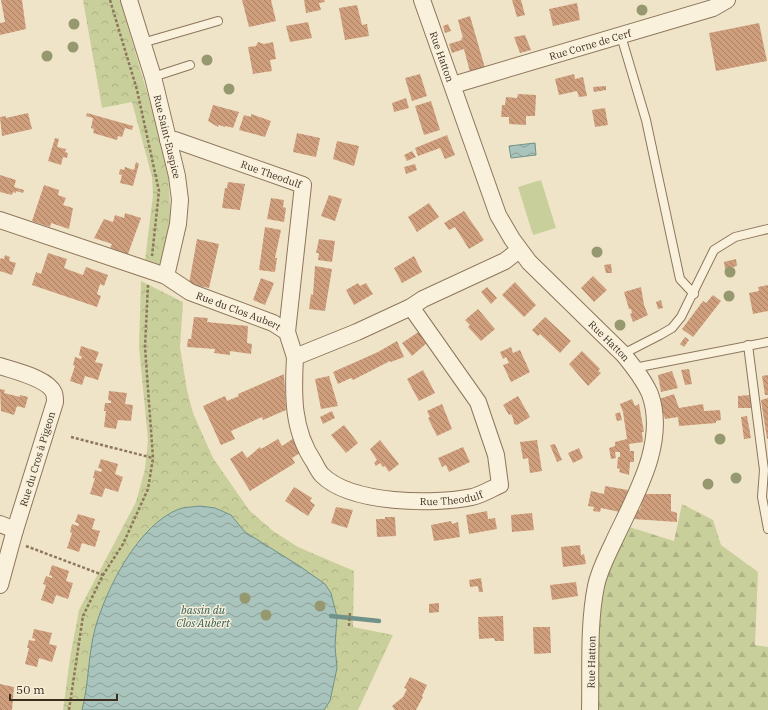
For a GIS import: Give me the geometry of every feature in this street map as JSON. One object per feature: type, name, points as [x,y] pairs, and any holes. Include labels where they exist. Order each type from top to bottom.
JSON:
[{"type":"street","name":"Rue Saint-Euspice","points":[[129,0],[153,76],[177,176],[180,200],[178,224],[166,276]]},
{"type":"street","name":"Rue Hatton","points":[[422,0],[498,215],[519,250],[623,354],[634,368],[650,394],[656,417],[655,437],[648,465],[607,555],[596,584],[592,621],[590,710]]},
{"type":"street","name":"Rue Corne de Cerf","points":[[453,85],[713,8],[727,0]]},
{"type":"street","name":"Rue Theodulf","points":[[168,140],[176,140],[303,185],[287,332]]},
{"type":"street","name":"Rue du Clos Aubert","points":[[0,220],[148,272],[166,276],[190,292],[273,323],[287,332],[294,360]]},
{"type":"street","points":[[294,360],[412,307],[423,299],[505,261],[519,250]]},
{"type":"street","name":"Rue Theodulf","points":[[294,360],[292,383],[294,411],[299,433],[310,456],[322,475],[338,487],[363,495],[397,500],[428,501],[472,497],[500,485],[496,455],[478,402],[412,307]]},
{"type":"street","name":"Rue du Cros à Pigeon","points":[[0,366],[38,379],[48,385],[54,393],[55,402],[9,531],[0,585]]},
{"type":"lane","points":[[142,43],[218,21]]},
{"type":"lane","points":[[621,36],[646,120],[680,280],[694,294]]},
{"type":"lane","points":[[153,76],[190,65]]},
{"type":"lane","points":[[623,354],[672,328],[681,317],[694,294],[714,250],[734,237],[768,229]]},
{"type":"lane","points":[[634,368],[768,342]]},
{"type":"lane","points":[[748,346],[764,470],[762,497],[768,529]]},
{"type":"path","points":[[69,710],[83,616],[103,575],[123,544],[148,489],[153,458],[145,347],[148,272],[152,257],[159,191],[137,90],[110,0]]},
{"type":"path","points":[[71,437],[153,458]]},
{"type":"path","points":[[9,531],[103,575]]},
{"type":"path","points":[[349,626],[350,612]]},
{"type":"green space","points":[[83,0],[120,0],[167,161],[171,218],[162,265],[145,261],[153,195],[152,177],[132,102],[102,108]]},
{"type":"green space","points":[[541,180],[556,228],[533,235],[518,187]]},
{"type":"green space","name":"bassin du Clos Aubert","points":[[141,281],[183,302],[180,347],[187,390],[193,413],[213,458],[249,510],[273,531],[298,547],[354,571],[353,627],[393,635],[358,710],[63,710],[70,658],[79,610],[136,502],[145,469],[148,440],[139,347]]},
{"type":"green space","points":[[682,504],[713,520],[721,545],[758,572],[755,645],[768,647],[768,710],[594,710],[592,604],[626,526],[674,541]]},
{"type":"water","points":[[535,143],[536,155],[511,158],[509,146]]},
{"type":"water","name":"bassin du Clos Aubert","points":[[200,506],[215,508],[231,515],[245,532],[298,565],[325,584],[331,593],[337,617],[335,646],[337,668],[330,701],[324,710],[82,710],[95,629],[107,596],[126,560],[137,543],[164,517],[179,509]]},
{"type":"building","points":[[1,0],[22,0],[26,29],[0,35],[0,23],[5,22]]},
{"type":"building","points":[[242,0],[271,0],[276,21],[249,27]]},
{"type":"building","points":[[304,0],[324,0],[325,2],[319,3],[321,10],[306,13]]},
{"type":"building","points":[[512,0],[521,0],[525,15],[517,17]]},
{"type":"building","points":[[577,3],[580,20],[553,26],[549,9]]},
{"type":"building","points":[[357,5],[362,25],[367,24],[369,36],[345,40],[339,8]]},
{"type":"building","points":[[470,16],[485,68],[470,72],[464,49],[452,53],[449,44],[462,40],[461,38],[463,38],[458,20]]},
{"type":"building","points":[[308,22],[312,38],[290,42],[286,26]]},
{"type":"building","points":[[759,23],[767,61],[716,71],[709,33]]},
{"type":"building","points":[[448,24],[451,31],[445,33],[443,26]]},
{"type":"building","points":[[525,35],[531,50],[520,53],[514,37]]},
{"type":"building","points":[[258,42],[264,44],[273,42],[276,59],[270,60],[272,71],[253,74],[248,47],[256,46]]},
{"type":"building","points":[[420,74],[427,96],[412,101],[405,78]]},
{"type":"building","points":[[574,74],[575,79],[583,77],[587,96],[579,97],[577,91],[559,95],[555,79]]},
{"type":"building","points":[[606,86],[606,90],[594,92],[593,87]]},
{"type":"building","points":[[518,94],[536,95],[535,116],[526,116],[526,125],[509,124],[509,117],[501,117],[502,105],[505,105],[506,97],[517,98]]},
{"type":"building","points":[[406,98],[409,108],[394,112],[392,103]]},
{"type":"building","points":[[431,101],[440,130],[424,135],[415,106]]},
{"type":"building","points":[[213,105],[239,112],[233,128],[219,125],[218,127],[208,121]]},
{"type":"building","points":[[605,108],[608,125],[595,127],[592,110]]},
{"type":"building","points":[[28,113],[32,129],[2,136],[0,117],[6,116],[6,118]]},
{"type":"building","points":[[87,113],[133,126],[132,130],[125,128],[122,137],[118,136],[117,140],[93,133],[94,129],[91,128],[93,118],[86,116]]},
{"type":"building","points":[[251,114],[271,121],[265,137],[239,130],[244,115],[251,117]]},
{"type":"building","points":[[297,133],[320,138],[316,157],[293,152]]},
{"type":"building","points":[[447,135],[455,155],[445,159],[440,148],[418,156],[415,148]]},
{"type":"building","points":[[55,138],[59,139],[57,147],[66,149],[65,152],[68,153],[67,158],[63,157],[61,165],[48,161]]},
{"type":"building","points":[[337,141],[359,146],[354,166],[333,159]]},
{"type":"building","points":[[412,151],[416,157],[407,161],[404,155]]},
{"type":"building","points":[[136,162],[139,164],[133,186],[120,183],[122,175],[119,174],[120,169],[124,170],[125,167],[134,170]]},
{"type":"building","points":[[415,164],[417,170],[406,174],[404,167]]},
{"type":"building","points":[[0,175],[16,180],[14,187],[24,190],[23,193],[16,191],[16,193],[13,192],[12,195],[0,192]]},
{"type":"building","points":[[228,182],[245,184],[240,210],[222,208],[225,188],[227,188]]},
{"type":"building","points":[[44,185],[59,190],[58,195],[66,198],[63,205],[73,208],[69,229],[51,223],[50,227],[32,221]]},
{"type":"building","points":[[329,195],[342,199],[335,221],[321,216]]},
{"type":"building","points":[[271,198],[284,200],[283,207],[286,208],[284,222],[267,219]]},
{"type":"building","points":[[429,203],[439,217],[417,232],[408,217]]},
{"type":"building","points":[[464,211],[484,240],[469,249],[455,227],[449,230],[444,223]]},
{"type":"building","points":[[125,213],[141,218],[128,254],[110,248],[112,244],[94,238],[104,219],[113,222],[115,215],[124,218]]},
{"type":"building","points":[[265,227],[281,230],[275,258],[277,258],[275,272],[259,270]]},
{"type":"building","points":[[197,239],[219,244],[209,288],[189,284]]},
{"type":"building","points":[[319,239],[335,241],[332,262],[318,260],[319,253],[316,253]]},
{"type":"building","points":[[48,253],[67,259],[64,268],[83,275],[86,267],[108,275],[104,286],[100,284],[97,294],[101,296],[97,307],[32,285],[36,272],[41,274]]},
{"type":"building","points":[[5,255],[10,257],[9,261],[16,263],[12,275],[0,271],[0,260],[1,258],[4,259]]},
{"type":"building","points":[[414,256],[422,272],[402,283],[394,268]]},
{"type":"building","points":[[736,259],[737,266],[725,269],[724,262]]},
{"type":"building","points":[[611,264],[612,273],[606,273],[604,265]]},
{"type":"building","points":[[315,266],[332,269],[325,311],[309,309],[311,294],[313,295]]},
{"type":"building","points":[[593,276],[607,290],[594,302],[581,288]]},
{"type":"building","points":[[261,278],[274,283],[265,305],[253,300]]},
{"type":"building","points":[[515,282],[536,305],[524,317],[502,295]]},
{"type":"building","points":[[358,283],[360,286],[366,283],[373,294],[354,305],[346,290]]},
{"type":"building","points":[[768,285],[768,311],[753,314],[749,293],[759,291],[758,287]]},
{"type":"building","points":[[487,287],[497,298],[491,304],[481,292]]},
{"type":"building","points":[[641,287],[644,305],[648,315],[633,322],[630,314],[632,313],[631,309],[629,309],[624,292]]},
{"type":"building","points":[[713,295],[721,301],[693,337],[682,329],[703,301],[706,303]]},
{"type":"building","points":[[661,300],[663,308],[658,309],[656,302]]},
{"type":"building","points":[[478,309],[495,329],[481,341],[468,327],[470,325],[465,320]]},
{"type":"building","points":[[194,317],[208,318],[207,322],[248,326],[247,343],[252,344],[251,354],[230,351],[230,355],[214,353],[215,349],[187,347],[188,339],[191,339]]},
{"type":"building","points":[[545,317],[571,341],[560,353],[540,334],[538,336],[532,330]]},
{"type":"building","points":[[420,331],[428,342],[412,356],[402,343]]},
{"type":"building","points":[[685,337],[689,340],[684,347],[680,344]]},
{"type":"building","points":[[397,341],[404,357],[391,362],[390,361],[353,380],[351,378],[338,384],[333,372],[378,352]]},
{"type":"building","points":[[81,346],[99,352],[95,362],[103,364],[98,380],[85,376],[82,385],[70,381],[75,366],[73,365],[75,357],[81,359],[82,357],[79,355]]},
{"type":"building","points":[[511,347],[513,353],[520,350],[530,372],[511,382],[503,365],[509,363],[506,357],[503,359],[500,352]]},
{"type":"building","points":[[582,351],[600,369],[598,371],[601,373],[588,386],[569,364]]},
{"type":"building","points":[[689,369],[692,384],[685,385],[681,370]]},
{"type":"building","points":[[423,370],[435,393],[419,401],[407,379]]},
{"type":"building","points":[[672,371],[678,388],[661,392],[658,375]]},
{"type":"building","points":[[284,374],[286,410],[263,420],[262,417],[231,431],[235,439],[221,445],[203,406],[225,396],[227,401],[239,396],[238,394]]},
{"type":"building","points":[[768,375],[768,395],[765,395],[762,376]]},
{"type":"building","points":[[329,376],[338,406],[321,409],[315,379]]},
{"type":"building","points":[[0,389],[5,390],[4,393],[20,397],[20,395],[28,397],[25,408],[17,406],[14,415],[1,411]]},
{"type":"building","points":[[109,391],[127,393],[125,404],[133,405],[131,421],[118,420],[116,429],[104,427],[106,411],[104,411],[105,403],[111,403],[111,401],[108,400]]},
{"type":"building","points":[[674,394],[679,408],[703,404],[704,411],[720,410],[721,420],[716,421],[716,423],[679,426],[678,417],[665,419],[659,399]]},
{"type":"building","points":[[750,395],[752,408],[738,408],[738,396]]},
{"type":"building","points":[[518,396],[530,417],[517,425],[514,424],[511,414],[509,415],[503,405]]},
{"type":"building","points":[[768,398],[768,439],[767,439],[761,400]]},
{"type":"building","points":[[632,399],[635,406],[639,404],[644,432],[642,432],[643,442],[629,444],[630,451],[634,451],[634,462],[630,462],[629,475],[619,472],[620,469],[617,468],[620,452],[615,452],[616,458],[611,459],[609,448],[615,446],[615,442],[627,439],[623,412],[620,404]]},
{"type":"building","points":[[442,404],[452,429],[437,436],[428,418],[430,417],[427,411]]},
{"type":"building","points":[[332,411],[335,418],[323,424],[320,417]]},
{"type":"building","points":[[620,412],[622,420],[617,421],[615,414]]},
{"type":"building","points":[[747,416],[751,438],[744,439],[741,417]]},
{"type":"building","points":[[344,425],[358,443],[346,453],[331,435]]},
{"type":"building","points":[[294,438],[300,453],[292,458],[295,463],[250,491],[230,459],[242,451],[247,458],[260,447],[261,449],[278,439],[282,446]]},
{"type":"building","points":[[380,440],[399,464],[389,472],[385,466],[383,467],[380,463],[376,466],[374,463],[377,460],[370,449]]},
{"type":"building","points":[[537,440],[542,471],[530,473],[528,458],[523,459],[520,442]]},
{"type":"building","points":[[555,444],[562,460],[557,462],[550,445]]},
{"type":"building","points":[[463,447],[470,462],[449,472],[446,465],[442,467],[438,458]]},
{"type":"building","points":[[579,448],[583,458],[573,463],[568,453]]},
{"type":"building","points":[[101,459],[118,464],[115,474],[123,477],[118,492],[105,488],[102,497],[90,494],[95,478],[93,478],[95,470],[101,472],[102,469],[98,468]]},
{"type":"building","points":[[605,486],[628,490],[620,512],[601,508],[600,512],[593,511],[594,507],[588,506],[591,491],[604,494]]},
{"type":"building","points":[[294,487],[312,498],[310,501],[315,505],[308,516],[285,501]]},
{"type":"building","points":[[644,494],[671,494],[671,511],[677,513],[677,522],[633,519],[637,510],[640,510]]},
{"type":"building","points":[[336,507],[353,510],[347,528],[331,523]]},
{"type":"building","points":[[487,511],[488,519],[495,518],[497,529],[469,534],[466,515]]},
{"type":"building","points":[[532,513],[534,530],[512,532],[511,515]]},
{"type":"building","points":[[78,514],[95,519],[92,529],[100,531],[95,547],[82,543],[79,552],[67,548],[72,533],[70,532],[72,524],[78,526],[79,524],[75,522]]},
{"type":"building","points":[[385,517],[395,517],[396,536],[377,537],[376,519],[385,519]]},
{"type":"building","points":[[451,521],[452,524],[458,522],[460,537],[434,541],[431,525]]},
{"type":"building","points":[[580,545],[581,555],[584,554],[586,564],[563,567],[561,547]]},
{"type":"building","points":[[52,565],[69,571],[66,581],[73,583],[68,599],[56,595],[53,604],[41,600],[46,585],[43,584],[46,576],[52,578],[52,576],[49,575]]},
{"type":"building","points":[[481,578],[483,592],[479,592],[478,586],[470,587],[469,580]]},
{"type":"building","points":[[576,582],[578,596],[552,600],[550,585]]},
{"type":"building","points":[[439,603],[439,612],[429,613],[429,604]]},
{"type":"building","points":[[503,616],[504,641],[495,641],[494,638],[479,639],[478,617]]},
{"type":"building","points":[[533,627],[550,627],[551,653],[534,654]]},
{"type":"building","points":[[34,629],[52,633],[49,644],[57,646],[52,662],[39,658],[37,667],[25,664],[29,648],[27,648],[29,640],[35,641],[35,639],[32,638]]},
{"type":"building","points":[[410,677],[427,685],[422,696],[423,697],[416,710],[395,710],[392,706],[403,697],[407,689],[404,688]]},
{"type":"building","points":[[0,684],[14,687],[12,710],[0,710]]},
{"type":"waterway","points":[[331,616],[379,621]]}]
